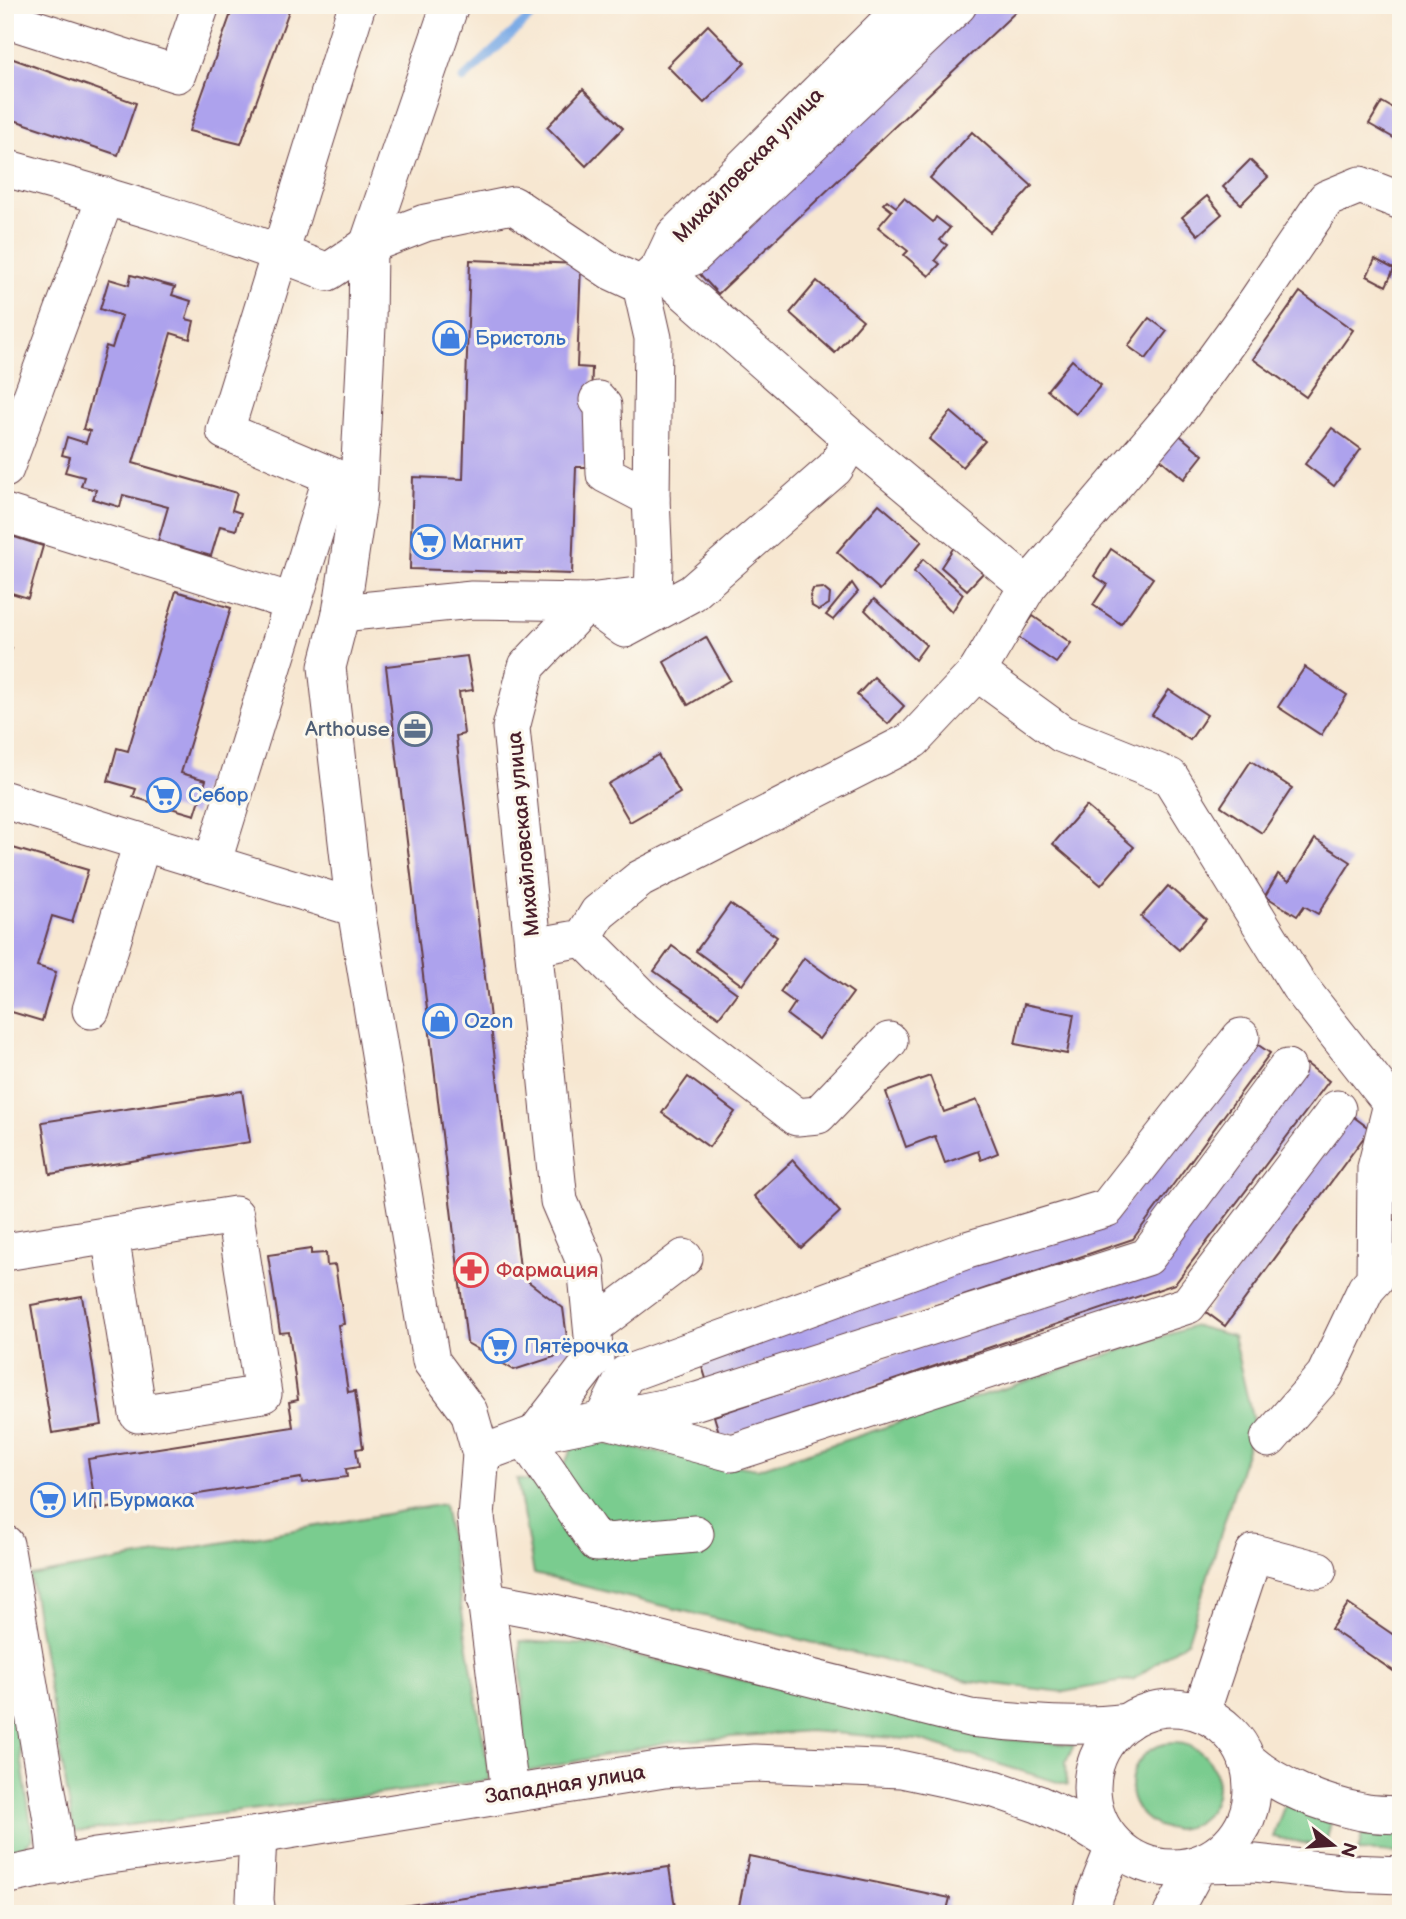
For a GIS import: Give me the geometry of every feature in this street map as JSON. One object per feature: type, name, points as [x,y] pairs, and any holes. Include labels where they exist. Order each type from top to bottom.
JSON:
[{"type":"street","points":[[5,19],[177,74],[201,5]]},
{"type":"street","points":[[212,864],[332,476],[225,430],[357,5]]},
{"type":"street","points":[[450,5],[368,245],[367,326],[358,501],[341,613],[327,667],[356,908],[431,1361],[469,1412],[481,1454],[476,1517],[510,1793]]},
{"type":"street","name":"Михайловская улица","points":[[650,277],[675,235],[906,5]]},
{"type":"street","points":[[650,277],[692,257],[958,5]]},
{"type":"street","points":[[5,168],[106,196],[279,253],[328,272],[368,245],[425,223],[513,205],[611,271],[650,277],[852,439],[1028,586]]},
{"type":"street","points":[[533,947],[583,938],[598,913],[640,879],[913,740],[977,672],[1028,586],[1181,406],[1326,199],[1360,184],[1401,201]]},
{"type":"street","points":[[5,469],[106,196]]},
{"type":"street","points":[[341,613],[471,600],[588,602],[653,594],[653,338],[650,277]]},
{"type":"street","points":[[598,400],[603,406],[605,474],[651,498]]},
{"type":"street","points":[[588,602],[625,629],[692,593],[835,468],[852,439]]},
{"type":"street","points":[[5,513],[292,602]]},
{"type":"street","name":"Михайловская улица","points":[[530,1436],[596,1357],[586,1264],[559,1201],[511,728],[527,666],[588,602]]},
{"type":"street","points":[[977,672],[1062,734],[1170,777],[1298,986],[1392,1104],[1376,1168],[1375,1279],[1366,1289],[1325,1375],[1269,1439]]},
{"type":"street","points":[[5,800],[356,908]]},
{"type":"street","points":[[91,1010],[142,843]]},
{"type":"street","points":[[583,938],[647,1002],[797,1117],[818,1115],[889,1041]]},
{"type":"street","points":[[603,1419],[626,1374],[967,1250],[1107,1208],[1241,1037]]},
{"type":"street","points":[[481,1454],[530,1436],[697,1401],[1147,1257],[1287,1068]]},
{"type":"street","points":[[603,1419],[732,1453],[1188,1305],[1337,1109]]},
{"type":"street","points":[[5,1252],[110,1235],[234,1215],[263,1394],[138,1414],[110,1235]]},
{"type":"street","points":[[594,1326],[684,1258]]},
{"type":"street","points":[[530,1436],[597,1544],[695,1534]]},
{"type":"street","points":[[5,1544],[15,1653],[53,1826],[57,1866]]},
{"type":"street","points":[[1201,1713],[1254,1553],[1318,1570]]},
{"type":"street","points":[[485,1600],[550,1612],[970,1718],[1036,1724],[1102,1725],[1127,1722],[1151,1711],[1176,1708],[1201,1713],[1224,1726],[1241,1746],[1251,1769],[1253,1795],[1246,1821],[1227,1848],[1199,1864],[1172,1914]]},
{"type":"street","points":[[1127,1722],[1108,1740],[1102,1751],[1096,1763],[1092,1789],[1095,1810],[1103,1829],[1115,1845],[1136,1860],[1167,1869],[1199,1864],[1255,1863],[1350,1873],[1401,1875]]},
{"type":"street","points":[[1247,1760],[1260,1772],[1321,1801],[1363,1812],[1401,1815]]},
{"type":"street","name":"Западная улица","points":[[5,1875],[95,1857],[258,1835],[664,1769],[741,1764],[901,1769],[995,1789],[1038,1804],[1079,1823],[1115,1845]]},
{"type":"street","points":[[257,1914],[255,1900],[258,1835]]},
{"type":"street","points":[[1091,1914],[1095,1895],[1115,1845]]},
{"type":"green space","points":[[1195,1326],[1233,1336],[1254,1426],[1188,1640],[1134,1679],[1064,1692],[968,1681],[534,1574],[517,1479],[553,1486],[577,1439],[757,1469]]},
{"type":"green space","points":[[444,1504],[490,1780],[74,1832],[30,1576]]},
{"type":"green space","points":[[520,1641],[591,1645],[990,1738],[1074,1745],[1066,1762],[1067,1785],[919,1740],[809,1731],[667,1742],[526,1772]]},
{"type":"green space","points":[[5,1681],[11,1688],[33,1838],[5,1864]]},
{"type":"green space","points":[[1174,1743],[1190,1747],[1204,1756],[1213,1770],[1217,1786],[1213,1802],[1204,1816],[1190,1825],[1174,1829],[1158,1825],[1144,1816],[1135,1802],[1131,1786],[1135,1770],[1144,1756],[1158,1747]]},
{"type":"green space","points":[[1285,1804],[1331,1822],[1325,1847],[1273,1837]]},
{"type":"green space","points":[[1364,1827],[1401,1833],[1401,1853],[1358,1851]]},
{"type":"building","points":[[234,5],[291,5],[241,144],[189,131]]},
{"type":"building","points":[[977,5],[1023,5],[718,294],[697,271]]},
{"type":"building","points":[[708,25],[745,63],[704,103],[667,66]]},
{"type":"building","points":[[5,56],[136,103],[118,155],[5,117]]},
{"type":"building","points":[[583,89],[623,128],[586,166],[547,127]]},
{"type":"building","points":[[1382,102],[1401,113],[1401,142],[1369,124]]},
{"type":"building","points":[[972,132],[1032,186],[990,232],[930,178]]},
{"type":"building","points":[[1250,160],[1268,177],[1241,204],[1223,187]]},
{"type":"building","points":[[1207,196],[1222,214],[1198,235],[1182,217]]},
{"type":"building","points":[[904,198],[933,222],[936,217],[950,228],[940,240],[947,245],[935,260],[940,264],[929,276],[904,255],[908,251],[878,227],[892,211],[883,204],[887,200],[896,207]]},
{"type":"building","points":[[1375,259],[1394,269],[1386,286],[1367,276]]},
{"type":"building","points":[[470,260],[581,264],[577,367],[592,368],[589,467],[576,467],[572,574],[410,569],[413,477],[463,479]]},
{"type":"building","points":[[131,275],[175,287],[172,295],[191,301],[186,319],[194,321],[190,339],[171,333],[133,463],[237,493],[232,510],[241,513],[236,530],[220,526],[211,556],[158,541],[168,507],[123,495],[120,507],[93,499],[96,490],[81,486],[84,477],[65,472],[70,457],[62,455],[67,437],[86,443],[90,431],[83,429],[106,346],[112,348],[122,316],[100,309],[109,279],[129,285]]},
{"type":"building","points":[[817,281],[863,320],[835,353],[790,313]]},
{"type":"building","points":[[1300,292],[1353,330],[1306,397],[1253,359]]},
{"type":"building","points":[[1149,318],[1167,331],[1146,359],[1128,346]]},
{"type":"building","points":[[1072,360],[1101,385],[1076,414],[1047,390]]},
{"type":"building","points":[[951,412],[985,441],[962,467],[929,439]]},
{"type":"building","points":[[1332,428],[1361,449],[1334,486],[1305,464]]},
{"type":"building","points":[[1177,433],[1203,455],[1184,479],[1158,457]]},
{"type":"building","points":[[879,504],[922,541],[880,590],[837,552]]},
{"type":"building","points":[[5,534],[43,546],[28,598],[8,592],[5,597]]},
{"type":"building","points":[[954,547],[983,573],[967,590],[941,567]]},
{"type":"building","points":[[1111,549],[1153,578],[1121,624],[1093,605],[1107,584],[1094,576]]},
{"type":"building","points":[[923,559],[963,594],[952,612],[914,572]]},
{"type":"building","points":[[852,583],[858,592],[833,620],[826,615]]},
{"type":"building","points":[[823,588],[830,594],[829,604],[819,610],[812,606],[810,596],[813,589]]},
{"type":"building","points":[[176,591],[231,608],[181,773],[206,780],[195,815],[133,797],[136,789],[108,781],[117,748],[128,751]]},
{"type":"building","points":[[874,599],[926,645],[915,660],[865,610]]},
{"type":"building","points":[[1033,616],[1071,643],[1056,663],[1018,637]]},
{"type":"building","points":[[706,637],[730,680],[688,705],[664,662]]},
{"type":"building","points":[[5,646],[12,648],[6,667],[5,667]]},
{"type":"building","points":[[467,656],[473,690],[459,692],[464,734],[456,736],[521,1276],[563,1308],[569,1352],[514,1370],[467,1343],[386,666]]},
{"type":"building","points":[[1305,667],[1347,695],[1321,735],[1278,707]]},
{"type":"building","points":[[874,677],[904,706],[888,724],[857,695]]},
{"type":"building","points":[[1169,690],[1207,715],[1190,740],[1152,715]]},
{"type":"building","points":[[658,755],[680,793],[630,822],[608,784]]},
{"type":"building","points":[[1251,761],[1292,788],[1262,833],[1221,806]]},
{"type":"building","points":[[1086,806],[1134,847],[1101,885],[1053,844]]},
{"type":"building","points":[[1315,839],[1351,862],[1318,914],[1304,906],[1297,916],[1265,896],[1278,874],[1289,881]]},
{"type":"building","points":[[13,848],[88,870],[72,922],[52,916],[37,966],[56,972],[42,1021],[5,1010],[5,873]]},
{"type":"building","points":[[1168,886],[1206,919],[1179,950],[1141,917]]},
{"type":"building","points":[[730,904],[777,937],[742,985],[696,951]]},
{"type":"building","points":[[672,946],[737,993],[719,1017],[654,971]]},
{"type":"building","points":[[804,958],[853,993],[819,1039],[787,1015],[795,1003],[780,992]]},
{"type":"building","points":[[1024,1004],[1074,1014],[1067,1054],[1015,1044]]},
{"type":"building","points":[[1248,1038],[1270,1053],[1133,1239],[707,1382],[698,1353],[1118,1216]]},
{"type":"building","points":[[1307,1064],[1329,1081],[1175,1284],[721,1439],[714,1416],[1157,1266]]},
{"type":"building","points":[[930,1076],[944,1112],[977,1100],[998,1153],[981,1160],[978,1151],[945,1163],[935,1136],[906,1147],[886,1092]]},
{"type":"building","points":[[688,1077],[735,1112],[709,1147],[662,1113]]},
{"type":"building","points":[[242,1091],[250,1142],[50,1174],[42,1122]]},
{"type":"building","points":[[1351,1115],[1370,1129],[1225,1326],[1206,1312]]},
{"type":"building","points":[[793,1160],[840,1212],[801,1248],[754,1196]]},
{"type":"building","points":[[311,1249],[311,1254],[326,1253],[327,1266],[335,1265],[344,1324],[338,1325],[348,1392],[355,1391],[363,1448],[356,1449],[359,1467],[346,1469],[347,1477],[302,1483],[301,1478],[96,1510],[88,1459],[293,1427],[289,1402],[298,1400],[289,1332],[280,1333],[268,1255]]},
{"type":"building","points":[[82,1296],[102,1425],[52,1433],[31,1305]]},
{"type":"building","points":[[1348,1604],[1401,1640],[1401,1676],[1331,1629]]},
{"type":"building","points":[[749,1856],[950,1898],[946,1914],[750,1914],[738,1911]]},
{"type":"building","points":[[669,1867],[676,1914],[361,1914],[361,1912]]},
{"type":"waterway","points":[[463,79],[543,5]]},
{"type":"place","name":"Бристоль","points":[[450,338]]},
{"type":"place","name":"Магнит","points":[[428,542]]},
{"type":"place","name":"Arthouse","points":[[415,729]]},
{"type":"place","name":"Себор","points":[[164,795]]},
{"type":"place","name":"Ozon","points":[[440,1021]]},
{"type":"place","name":"Фармация","points":[[471,1270]]},
{"type":"place","name":"Пятёрочка","points":[[499,1346]]},
{"type":"place","name":"ИП Бурмака","points":[[48,1500]]}]
